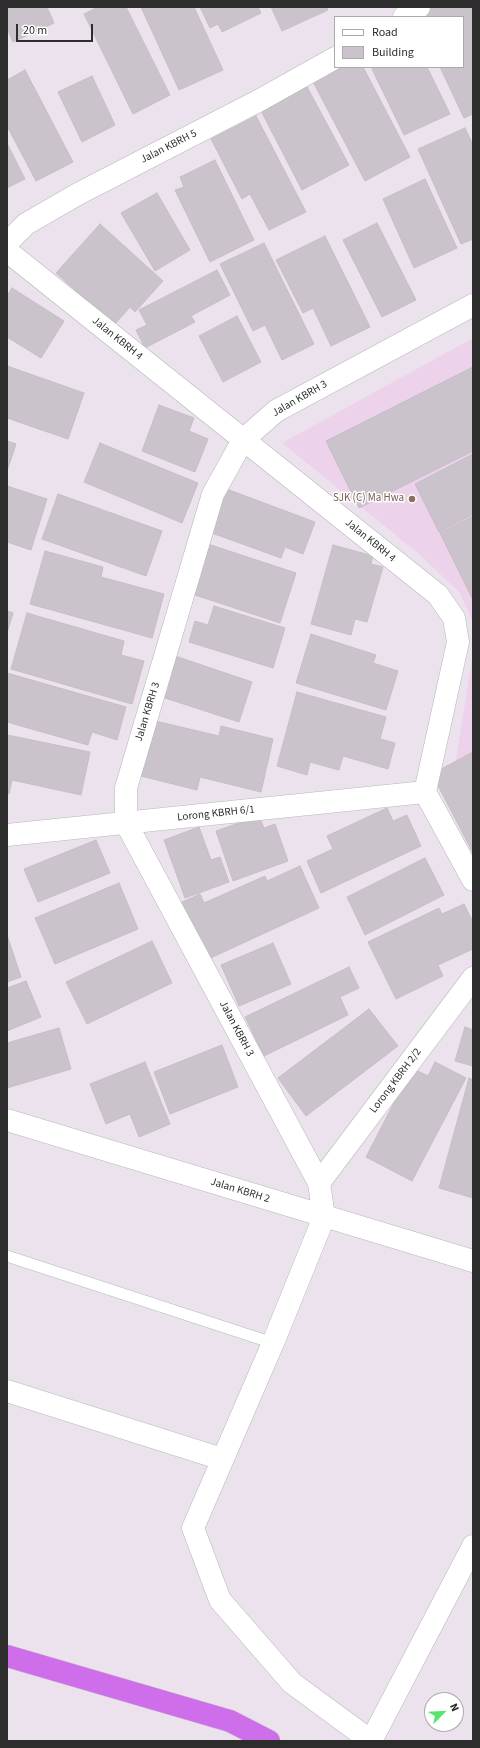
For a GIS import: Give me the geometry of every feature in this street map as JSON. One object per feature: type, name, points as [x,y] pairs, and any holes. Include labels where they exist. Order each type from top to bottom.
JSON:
[{"type":"highway","points":[[7,1656],[230,1721],[269,1741]]},
{"type":"street","points":[[406,16],[419,7]]},
{"type":"street","name":"Jalan KBRH 5","points":[[7,243],[26,224],[78,194],[260,100],[334,59]]},
{"type":"street","name":"Jalan KBRH 4","points":[[7,251],[438,595],[454,618],[458,642],[426,792]]},
{"type":"street","name":"Jalan KBRH 3","points":[[324,1217],[319,1183],[126,823],[126,788],[213,494],[243,440],[276,411],[473,305]]},
{"type":"street","points":[[426,792],[473,880]]},
{"type":"street","name":"Lorong KBRH 6/1","points":[[7,835],[426,792]]},
{"type":"street","name":"Lorong KBRH 2/2","points":[[319,1183],[473,978]]},
{"type":"street","name":"Jalan KBRH 2","points":[[7,1120],[473,1261]]},
{"type":"street","points":[[324,1217],[273,1343],[193,1528],[220,1600],[292,1683],[371,1741],[473,1546]]},
{"type":"street","points":[[7,1391],[222,1459]]},
{"type":"lane","points":[[7,1256],[273,1343]]},
{"type":"shaded area","name":"SJK (C) Ma Hwa","points":[[473,338],[473,622],[460,593],[419,554],[282,443]]},
{"type":"shaded area","points":[[473,653],[473,828],[452,785]]},
{"type":"building","points":[[7,7],[47,7],[54,23],[13,42],[7,28]]},
{"type":"building","points":[[98,7],[126,7],[170,95],[133,114],[84,14]]},
{"type":"building","points":[[141,7],[194,7],[223,70],[179,90]]},
{"type":"building","points":[[200,7],[258,7],[261,13],[222,32],[218,24],[210,28]]},
{"type":"building","points":[[271,7],[327,7],[328,10],[282,31]]},
{"type":"building","points":[[422,7],[473,7],[473,114],[464,118],[440,68],[464,68],[464,16],[418,16]]},
{"type":"building","points":[[334,67],[364,68],[410,157],[365,181],[309,74]]},
{"type":"building","points":[[427,68],[450,114],[404,135],[372,69]]},
{"type":"building","points":[[25,70],[73,162],[36,181],[7,126],[7,80]]},
{"type":"building","points":[[92,76],[115,125],[82,142],[58,92]]},
{"type":"building","points":[[305,83],[349,165],[302,190],[259,107]]},
{"type":"building","points":[[256,116],[306,212],[269,230],[250,194],[242,199],[211,139]]},
{"type":"building","points":[[465,128],[473,145],[473,239],[461,244],[418,149]]},
{"type":"building","points":[[7,143],[25,179],[7,188]]},
{"type":"building","points":[[215,160],[254,240],[210,262],[175,190],[184,187],[180,177]]},
{"type":"building","points":[[425,179],[457,248],[414,268],[383,199]]},
{"type":"building","points":[[157,193],[190,250],[155,271],[121,213]]},
{"type":"building","points":[[377,223],[416,300],[382,317],[343,240]]},
{"type":"building","points":[[100,224],[163,281],[135,312],[130,307],[114,325],[56,273]]},
{"type":"building","points":[[325,236],[370,327],[331,346],[313,308],[303,313],[276,260]]},
{"type":"building","points":[[264,243],[314,344],[282,360],[265,325],[253,331],[220,264]]},
{"type":"building","points":[[217,270],[230,295],[191,316],[195,322],[145,348],[136,330],[147,325],[139,310]]},
{"type":"building","points":[[12,288],[64,321],[41,358],[7,337],[7,296]]},
{"type":"building","points":[[237,316],[261,362],[223,382],[199,336]]},
{"type":"building","points":[[7,366],[84,393],[68,439],[7,418]]},
{"type":"building","points":[[473,367],[473,451],[359,508],[326,441]]},
{"type":"building","points":[[159,405],[194,418],[189,431],[208,439],[195,472],[142,451]]},
{"type":"building","points":[[7,441],[16,444],[7,471]]},
{"type":"building","points":[[100,443],[198,483],[182,523],[84,482]]},
{"type":"building","points":[[473,454],[473,514],[439,532],[415,484]]},
{"type":"building","points":[[7,486],[47,499],[31,550],[7,542]]},
{"type":"building","points":[[224,488],[315,522],[303,554],[285,547],[281,558],[209,532]]},
{"type":"building","points":[[58,494],[162,531],[146,576],[42,539]]},
{"type":"building","points":[[473,516],[473,600],[440,533]]},
{"type":"building","points":[[208,544],[296,573],[280,623],[192,594]]},
{"type":"building","points":[[333,545],[373,556],[371,564],[383,567],[367,622],[355,619],[351,635],[311,624]]},
{"type":"building","points":[[45,551],[103,567],[101,577],[164,594],[152,638],[30,604]]},
{"type":"building","points":[[214,606],[285,628],[273,668],[189,642],[195,621],[208,625]]},
{"type":"building","points":[[7,611],[13,613],[7,633]]},
{"type":"building","points":[[27,613],[124,641],[121,655],[144,661],[132,704],[11,669]]},
{"type":"building","points":[[311,634],[376,655],[373,663],[398,671],[386,710],[296,683]]},
{"type":"building","points":[[175,656],[252,682],[239,722],[162,697]]},
{"type":"building","points":[[7,673],[126,707],[117,740],[92,732],[88,745],[7,722]]},
{"type":"building","points":[[297,692],[386,717],[380,739],[395,743],[388,769],[343,756],[339,770],[310,762],[307,775],[277,766]]},
{"type":"building","points":[[151,720],[219,736],[221,726],[273,739],[261,792],[200,777],[197,790],[137,775]]},
{"type":"building","points":[[7,735],[90,752],[81,795],[12,780],[9,794],[7,793]]},
{"type":"building","points":[[473,752],[473,853],[432,774]]},
{"type":"building","points":[[387,808],[393,821],[407,815],[421,846],[321,893],[307,861],[333,849],[327,836]]},
{"type":"building","points":[[259,816],[264,828],[275,824],[288,861],[233,881],[216,831]]},
{"type":"building","points":[[199,827],[211,860],[220,857],[229,882],[185,898],[164,840]]},
{"type":"building","points":[[96,840],[110,873],[38,902],[24,869]]},
{"type":"building","points":[[425,858],[444,895],[365,935],[347,897]]},
{"type":"building","points":[[300,866],[319,908],[204,961],[178,904],[200,894],[204,903],[265,876],[267,881]]},
{"type":"building","points":[[119,883],[138,929],[55,964],[35,918]]},
{"type":"building","points":[[464,904],[473,922],[473,949],[438,965],[443,976],[396,999],[368,942],[439,908],[442,914]]},
{"type":"building","points":[[7,935],[21,977],[7,982]]},
{"type":"building","points":[[152,941],[172,983],[87,1024],[66,982]]},
{"type":"building","points":[[273,943],[291,984],[239,1006],[221,965]]},
{"type":"building","points":[[349,967],[359,988],[340,997],[348,1015],[264,1056],[245,1017]]},
{"type":"building","points":[[26,981],[41,1017],[7,1031],[7,988]]},
{"type":"building","points":[[369,1009],[398,1046],[306,1116],[278,1078]]},
{"type":"building","points":[[465,1027],[473,1030],[473,1066],[455,1061]]},
{"type":"building","points":[[59,1028],[71,1069],[7,1088],[7,1043]]},
{"type":"building","points":[[222,1045],[238,1087],[170,1114],[154,1072]]},
{"type":"building","points":[[145,1062],[170,1124],[139,1137],[130,1114],[106,1124],[90,1084]]},
{"type":"building","points":[[435,1062],[466,1078],[412,1181],[366,1157],[412,1068],[428,1076]]},
{"type":"building","points":[[469,1078],[473,1080],[473,1198],[439,1188]]},
{"type":"place","name":"SJK (C) Ma Hwa","points":[[412,499]]}]
